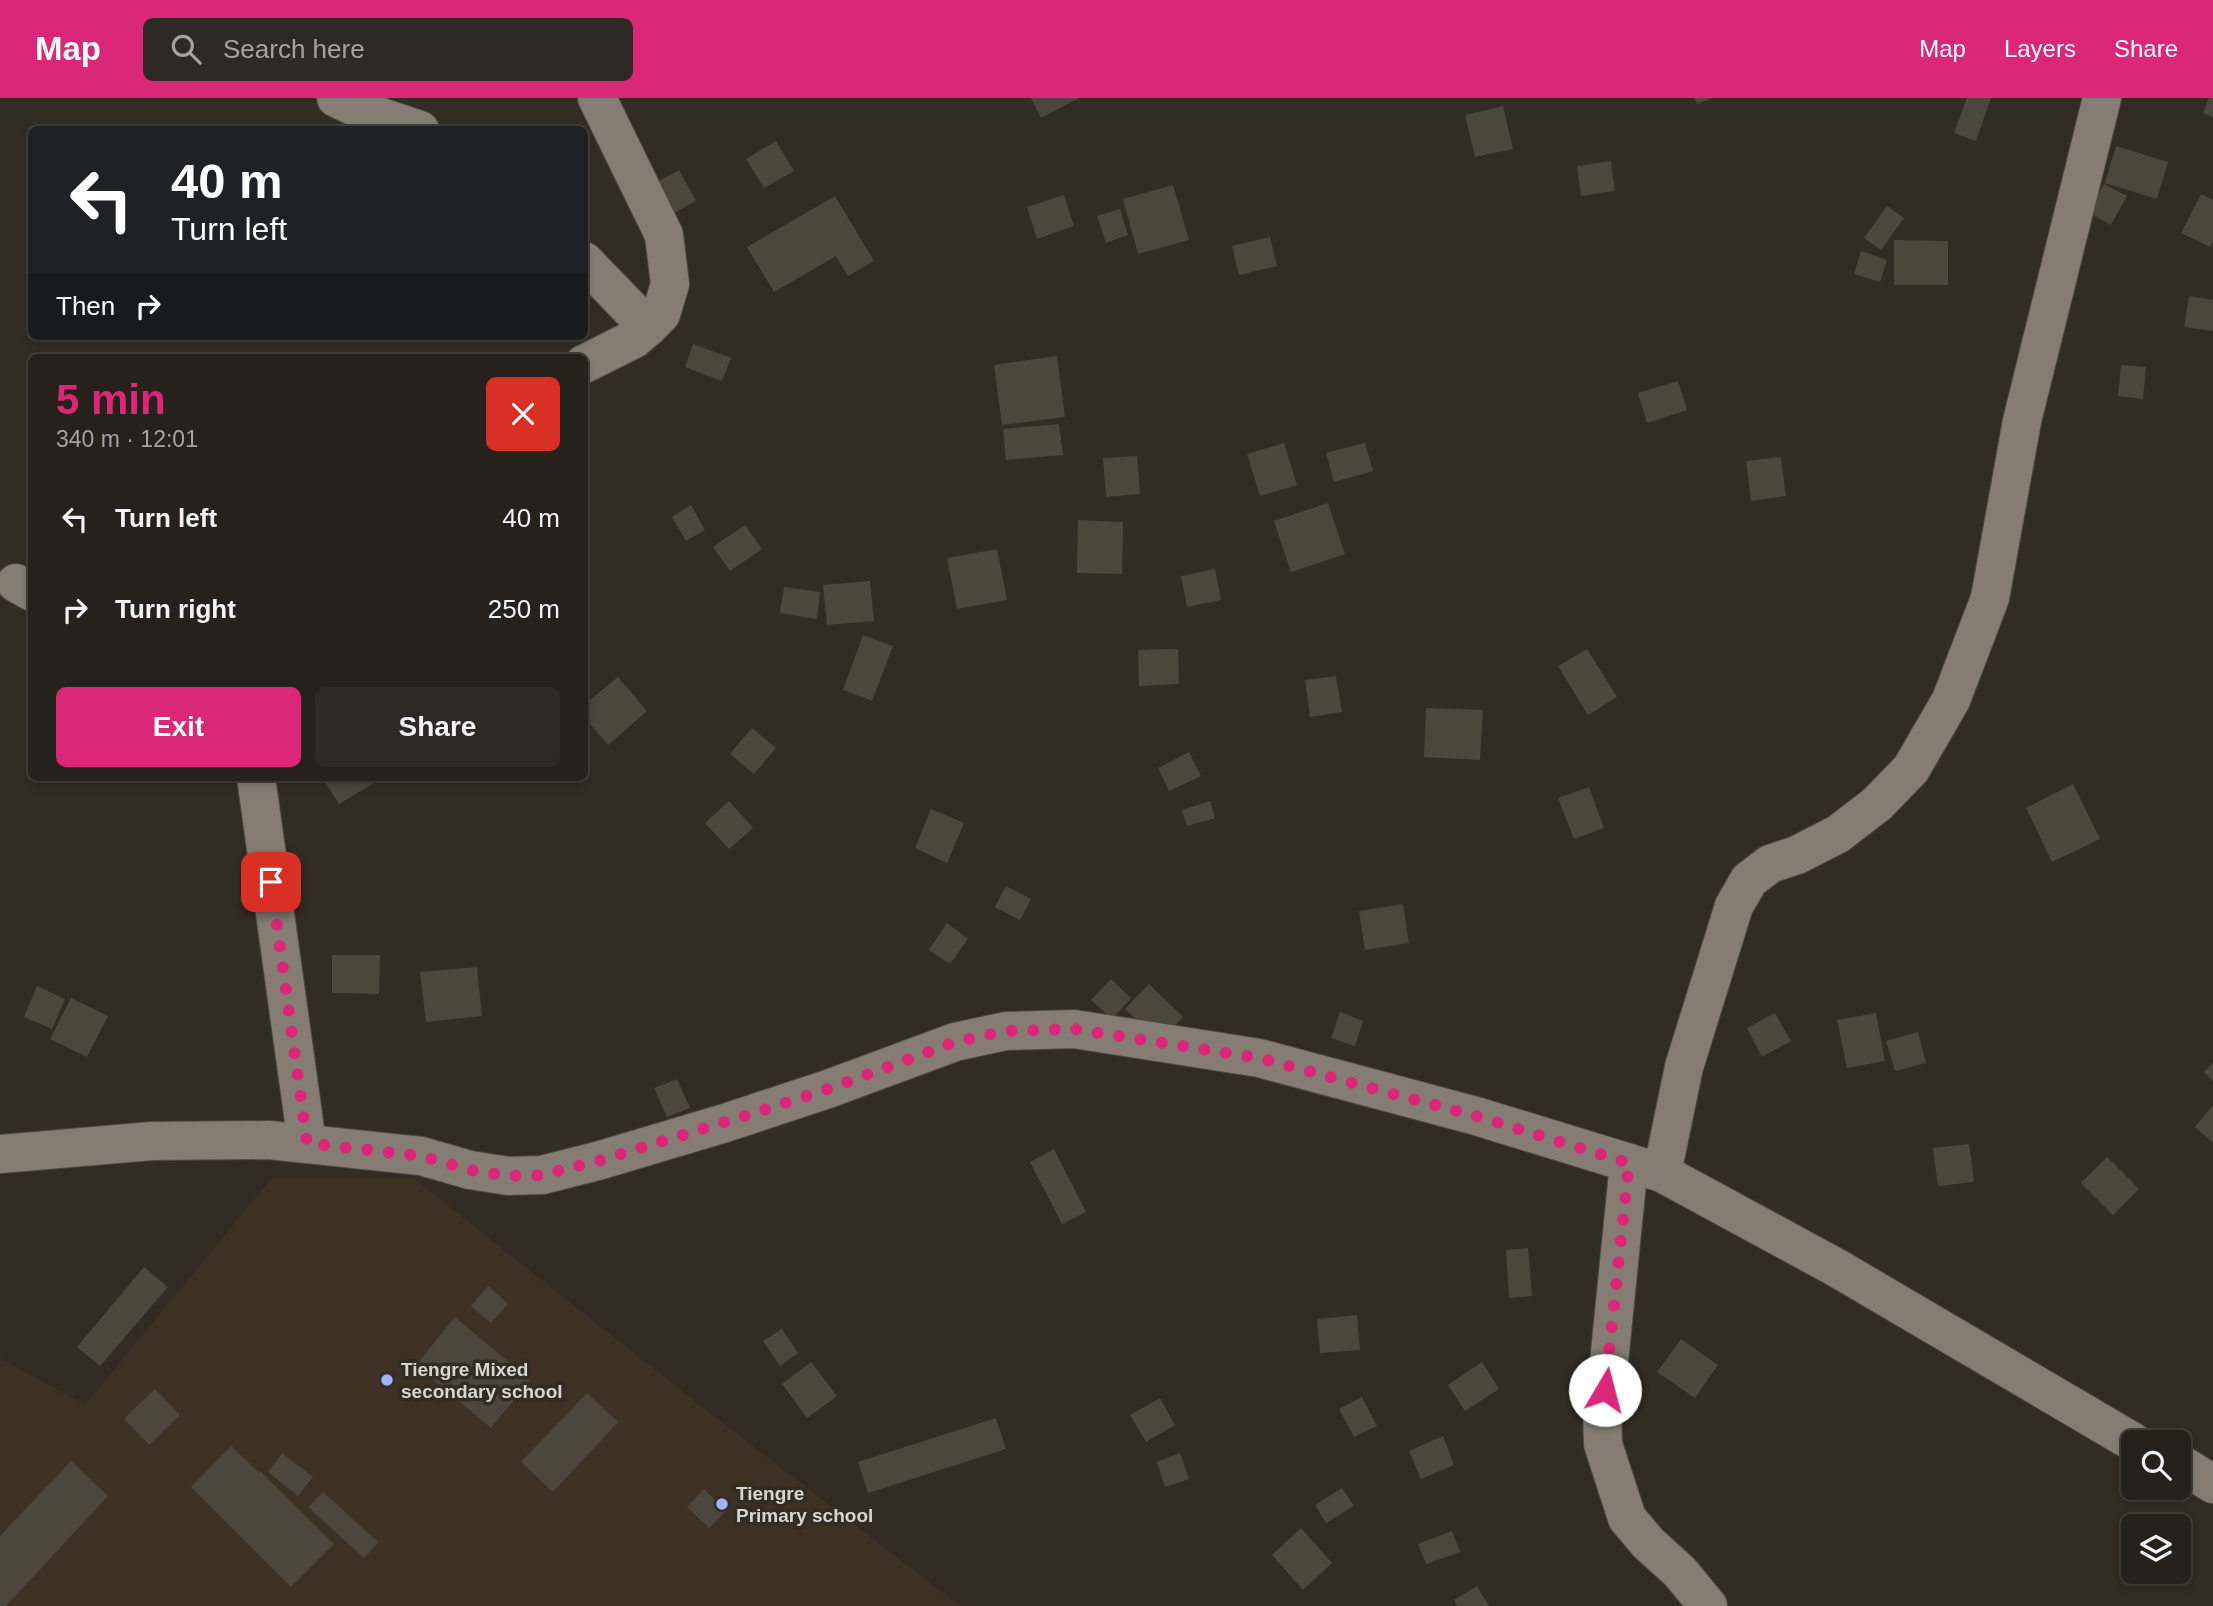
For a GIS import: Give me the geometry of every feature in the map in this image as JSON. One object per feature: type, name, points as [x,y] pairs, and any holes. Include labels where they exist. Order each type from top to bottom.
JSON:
[{"type":"street","points":[[335,98],[363,111],[408,126]]},
{"type":"street","points":[[588,362],[635,339],[648,327],[661,314],[670,284],[664,235],[597,98]]},
{"type":"street","points":[[1707,1606],[1680,1573],[1648,1543],[1627,1518],[1603,1444],[1602,1408],[1609,1358],[1646,1168],[1684,1067],[1734,906],[1749,880],[1770,864],[1797,855],[1838,834],[1877,804],[1911,769],[1951,700],[1990,598],[2022,421],[2102,98]]},
{"type":"street","points":[[588,265],[648,327]]},
{"type":"street","points":[[257,781],[307,1143]]},
{"type":"street","points":[[0,1154],[152,1141],[269,1140],[421,1156],[470,1170],[508,1176],[542,1175],[738,1119],[955,1042],[1006,1031],[1074,1029],[1259,1058],[1476,1116],[1646,1168],[1837,1268],[2121,1435]]},
{"type":"street","points":[[2191,1470],[2213,1484]]},
{"type":"shaded area","name":"Tiengre Mixed secondary school","points":[[413,1178],[960,1606],[0,1606],[0,1358],[85,1405],[271,1179]]},
{"type":"building","points":[[1031,98],[1079,98],[1041,118]]},
{"type":"building","points":[[1694,98],[1712,98],[1697,104]]},
{"type":"building","points":[[1967,98],[1991,98],[1976,141],[1954,133]]},
{"type":"building","points":[[2209,98],[2213,98],[2213,117],[2203,113]]},
{"type":"building","points":[[1503,106],[1513,149],[1475,157],[1465,115]]},
{"type":"building","points":[[776,141],[794,171],[764,188],[746,159]]},
{"type":"building","points":[[2116,146],[2168,162],[2157,199],[2105,183]]},
{"type":"building","points":[[1611,161],[1615,191],[1581,196],[1577,166]]},
{"type":"building","points":[[679,170],[696,201],[665,218],[648,187]]},
{"type":"building","points":[[2104,184],[2127,196],[2111,225],[2089,213]]},
{"type":"building","points":[[1173,185],[1189,240],[1138,254],[1123,199]]},
{"type":"building","points":[[2201,194],[2213,200],[2213,242],[2210,247],[2181,233]]},
{"type":"building","points":[[1064,195],[1074,226],[1037,239],[1027,207]]},
{"type":"building","points":[[835,196],[874,261],[848,276],[836,256],[774,292],[747,247]]},
{"type":"building","points":[[1887,206],[1904,218],[1881,250],[1864,238]]},
{"type":"building","points":[[1120,209],[1128,235],[1106,243],[1097,216]]},
{"type":"building","points":[[1270,237],[1277,266],[1239,275],[1232,246]]},
{"type":"building","points":[[1894,240],[1948,241],[1948,285],[1894,285]]},
{"type":"building","points":[[1861,251],[1887,260],[1880,282],[1854,274]]},
{"type":"building","points":[[2189,296],[2213,300],[2213,331],[2184,327]]},
{"type":"building","points":[[693,344],[731,358],[722,381],[685,367]]},
{"type":"building","points":[[1057,356],[1065,417],[1002,425],[994,365]]},
{"type":"building","points":[[2121,365],[2146,367],[2143,399],[2118,396]]},
{"type":"building","points":[[1678,381],[1687,410],[1647,423],[1638,393]]},
{"type":"building","points":[[1059,424],[1063,455],[1006,460],[1003,429]]},
{"type":"building","points":[[1284,443],[1297,485],[1260,496],[1247,454]]},
{"type":"building","points":[[1365,443],[1373,471],[1334,482],[1326,453]]},
{"type":"building","points":[[1137,456],[1140,494],[1106,497],[1103,458]]},
{"type":"building","points":[[1781,457],[1786,496],[1751,501],[1746,461]]},
{"type":"building","points":[[1328,503],[1345,554],[1291,572],[1274,521]]},
{"type":"building","points":[[691,505],[705,530],[686,541],[672,517]]},
{"type":"building","points":[[1078,520],[1123,522],[1122,574],[1077,573]]},
{"type":"building","points":[[745,525],[762,549],[730,571],[713,547]]},
{"type":"building","points":[[997,549],[1007,600],[957,609],[947,558]]},
{"type":"building","points":[[1215,569],[1221,600],[1187,607],[1181,576]]},
{"type":"building","points":[[870,581],[874,621],[827,625],[823,585]]},
{"type":"building","points":[[784,587],[820,592],[817,619],[780,613]]},
{"type":"building","points":[[863,635],[893,646],[872,701],[843,690]]},
{"type":"building","points":[[1178,649],[1179,684],[1139,686],[1138,650]]},
{"type":"building","points":[[1587,649],[1617,697],[1588,715],[1558,666]]},
{"type":"building","points":[[1336,676],[1342,712],[1310,717],[1305,680]]},
{"type":"building","points":[[618,677],[647,711],[608,745],[588,722],[588,702]]},
{"type":"building","points":[[1426,708],[1483,710],[1480,760],[1424,757]]},
{"type":"building","points":[[752,728],[776,748],[754,774],[730,754]]},
{"type":"building","points":[[1189,752],[1201,776],[1169,791],[1158,768]]},
{"type":"building","points":[[325,781],[377,781],[339,804]]},
{"type":"building","points":[[2073,784],[2100,839],[2052,862],[2026,808]]},
{"type":"building","points":[[1589,787],[1604,828],[1574,839],[1558,798]]},
{"type":"building","points":[[729,801],[753,828],[729,849],[705,823]]},
{"type":"building","points":[[1210,801],[1215,818],[1187,826],[1182,810]]},
{"type":"building","points":[[931,809],[964,823],[947,863],[915,848]]},
{"type":"building","points":[[1006,886],[1031,899],[1020,920],[995,907]]},
{"type":"building","points":[[1403,904],[1409,943],[1365,950],[1359,911]]},
{"type":"building","points":[[947,923],[968,939],[950,964],[929,950]]},
{"type":"building","points":[[332,955],[380,955],[379,994],[332,993]]},
{"type":"building","points":[[477,967],[482,1016],[426,1022],[420,972]]},
{"type":"building","points":[[1111,979],[1131,998],[1112,1019],[1091,1000]]},
{"type":"building","points":[[1149,984],[1183,1017],[1159,1042],[1125,1009]]},
{"type":"building","points":[[37,986],[65,999],[52,1029],[24,1017]]},
{"type":"building","points":[[71,998],[108,1016],[87,1057],[50,1039]]},
{"type":"building","points":[[1340,1012],[1363,1021],[1355,1046],[1331,1038]]},
{"type":"building","points":[[1775,1013],[1791,1041],[1762,1057],[1747,1028]]},
{"type":"building","points":[[1876,1013],[1885,1061],[1847,1068],[1837,1020]]},
{"type":"building","points":[[1918,1032],[1926,1063],[1895,1071],[1886,1041]]},
{"type":"building","points":[[2213,1063],[2213,1081],[2204,1072]]},
{"type":"building","points":[[677,1079],[690,1108],[667,1117],[654,1088]]},
{"type":"building","points":[[2213,1105],[2213,1143],[2195,1127]]},
{"type":"building","points":[[1969,1144],[1974,1182],[1938,1186],[1933,1148]]},
{"type":"building","points":[[1054,1149],[1086,1212],[1062,1224],[1030,1162]]},
{"type":"building","points":[[2107,1157],[2139,1189],[2113,1215],[2081,1183]]},
{"type":"building","points":[[1528,1248],[1532,1296],[1509,1298],[1506,1250]]},
{"type":"building","points":[[144,1267],[168,1287],[100,1366],[77,1347]]},
{"type":"building","points":[[488,1286],[508,1304],[491,1323],[471,1306]]},
{"type":"building","points":[[1357,1315],[1360,1350],[1320,1353],[1317,1319]]},
{"type":"building","points":[[455,1317],[530,1380],[491,1428],[416,1365]]},
{"type":"building","points":[[782,1329],[798,1353],[780,1366],[763,1341]]},
{"type":"building","points":[[1681,1339],[1718,1365],[1695,1398],[1657,1372]]},
{"type":"building","points":[[811,1362],[837,1396],[807,1418],[782,1384]]},
{"type":"building","points":[[1482,1362],[1499,1389],[1465,1411],[1448,1385]]},
{"type":"building","points":[[155,1389],[180,1415],[149,1445],[124,1419]]},
{"type":"building","points":[[587,1393],[618,1422],[553,1492],[521,1462]]},
{"type":"building","points":[[1362,1397],[1377,1426],[1354,1437],[1339,1409]]},
{"type":"building","points":[[1160,1398],[1175,1425],[1146,1442],[1130,1415]]},
{"type":"building","points":[[996,1418],[1006,1449],[868,1493],[858,1462]]},
{"type":"building","points":[[1443,1436],[1454,1465],[1421,1479],[1409,1451]]},
{"type":"building","points":[[231,1446],[334,1544],[291,1587],[191,1487]]},
{"type":"building","points":[[282,1453],[313,1477],[298,1496],[268,1472]]},
{"type":"building","points":[[1180,1453],[1189,1479],[1165,1487],[1157,1462]]},
{"type":"building","points":[[71,1461],[108,1496],[6,1606],[0,1606],[0,1536]]},
{"type":"building","points":[[1342,1488],[1354,1506],[1326,1523],[1315,1505]]},
{"type":"building","points":[[704,1489],[726,1511],[709,1528],[687,1507]]},
{"type":"building","points":[[323,1492],[378,1542],[364,1558],[308,1507]]},
{"type":"building","points":[[1301,1528],[1332,1563],[1303,1590],[1272,1555]]},
{"type":"building","points":[[1452,1531],[1460,1552],[1426,1564],[1418,1544]]},
{"type":"building","points":[[1477,1586],[1489,1606],[1457,1606],[1454,1600]]},
{"type":"place","name":"Tiengre Mixed secondary school","points":[[387,1380]]},
{"type":"place","name":"Tiengre Primary school","points":[[722,1504]]},
{"type":"route","points":[[271,882],[307,1143],[421,1156],[470,1170],[508,1176],[542,1175],[601,1160],[751,1114],[955,1042],[1006,1031],[1074,1029],[1259,1058],[1476,1116],[1629,1163],[1605,1390]]}]
